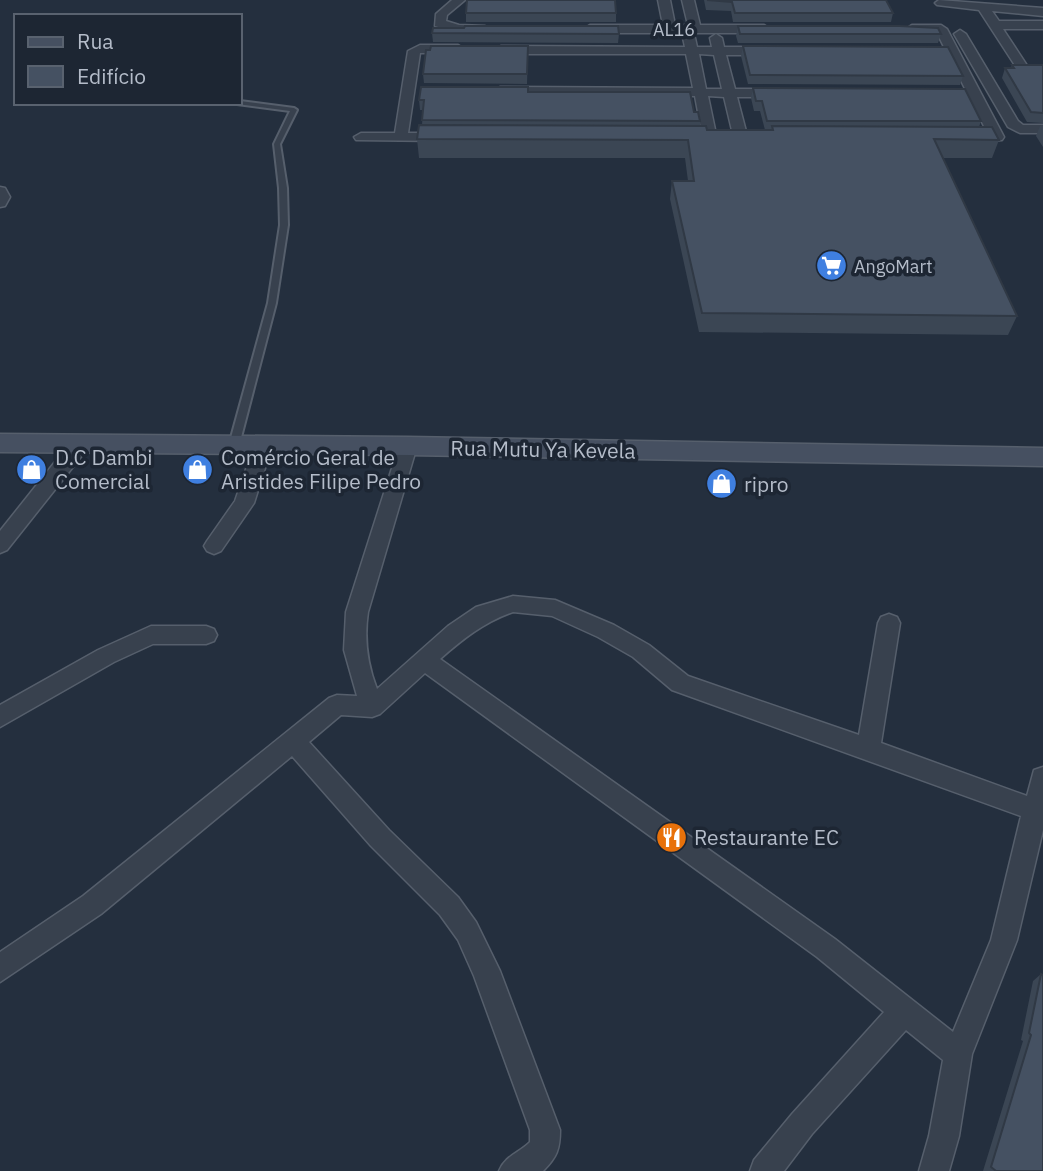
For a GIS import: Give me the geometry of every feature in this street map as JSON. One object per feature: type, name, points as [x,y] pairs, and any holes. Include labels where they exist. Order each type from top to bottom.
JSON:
[{"type":"main road","name":"Rua Mutu Ya Kevela","points":[[0,443],[408,446],[1043,457]]},
{"type":"street","points":[[459,0],[439,19],[442,26],[458,29],[498,29]]},
{"type":"street","points":[[664,0],[670,29]]},
{"type":"street","points":[[688,0],[692,51],[701,92],[725,139],[730,93],[713,29]]},
{"type":"street","points":[[941,3],[1043,12]]},
{"type":"street","points":[[982,5],[978,28],[1008,67],[1016,127],[1043,129]]},
{"type":"street","points":[[953,139],[997,137],[967,92],[947,50],[941,26],[946,23],[978,28],[1043,25]]},
{"type":"street","points":[[978,28],[1008,67]]},
{"type":"street","name":"AL16","points":[[578,29],[780,29]]},
{"type":"street","points":[[901,29],[942,29]]},
{"type":"street","points":[[401,136],[413,90],[416,50],[789,51]]},
{"type":"street","points":[[487,90],[798,92]]},
{"type":"street","points":[[361,137],[455,137]]},
{"type":"street","points":[[0,191],[3,197],[0,202]]},
{"type":"street","points":[[0,545],[81,443]]},
{"type":"street","points":[[214,546],[244,503],[263,446]]},
{"type":"street","points":[[372,707],[355,657],[352,638],[357,612],[408,446]]},
{"type":"street","points":[[0,968],[92,905],[337,705],[372,707],[456,632],[497,607],[513,604],[555,608],[606,631],[641,651],[680,683],[1037,811]]},
{"type":"street","points":[[869,749],[889,623]]},
{"type":"street","points":[[0,717],[106,656],[151,635],[206,635]]},
{"type":"street","points":[[426,661],[825,948],[958,1054]]},
{"type":"street","points":[[293,741],[380,838],[449,906],[467,931],[485,971],[544,1130],[545,1148],[531,1162],[514,1171]]},
{"type":"street","points":[[934,1171],[944,1136],[958,1054],[1004,940],[1043,778]]},
{"type":"street","points":[[765,1171],[802,1124],[904,1012]]},
{"type":"lane","points":[[234,445],[272,303],[284,225],[283,187],[277,144],[293,110],[242,103]]},
{"type":"building","points":[[467,0],[615,0],[616,13],[466,13]]},
{"type":"building","points":[[707,0],[886,0],[893,13],[735,13],[732,2]]},
{"type":"building","points":[[618,26],[619,34],[432,33],[433,28]]},
{"type":"building","points":[[738,26],[900,26],[938,28],[941,34],[740,34]]},
{"type":"building","points":[[431,46],[528,46],[527,74],[423,74],[426,50],[430,50]]},
{"type":"building","points":[[743,46],[948,47],[963,76],[750,75]]},
{"type":"building","points":[[1012,65],[1043,65],[1043,113],[1031,112],[1005,68],[1014,68]]},
{"type":"building","points":[[421,87],[528,87],[528,92],[690,92],[694,112],[698,112],[700,121],[422,120],[424,100],[419,100]]},
{"type":"building","points":[[753,88],[965,89],[981,121],[767,121],[762,101],[756,101]]},
{"type":"building","name":"AngoMart","points":[[419,125],[706,126],[707,130],[773,130],[772,126],[992,127],[999,140],[934,139],[1017,316],[702,313],[672,181],[694,181],[688,140],[417,139]]},
{"type":"building","points":[[1041,974],[1043,1171],[996,1171],[991,1167],[1031,1035],[1029,1033]]},
{"type":"place","name":"AngoMart","points":[[831,266]]},
{"type":"place","name":"D.C Dambi Comercial","points":[[32,469]]},
{"type":"place","name":"Comércio Geral de Aristides Filipe Pedro","points":[[198,469]]},
{"type":"place","name":"ripro","points":[[721,484]]},
{"type":"place","name":"Restaurante EC","points":[[671,837]]}]
